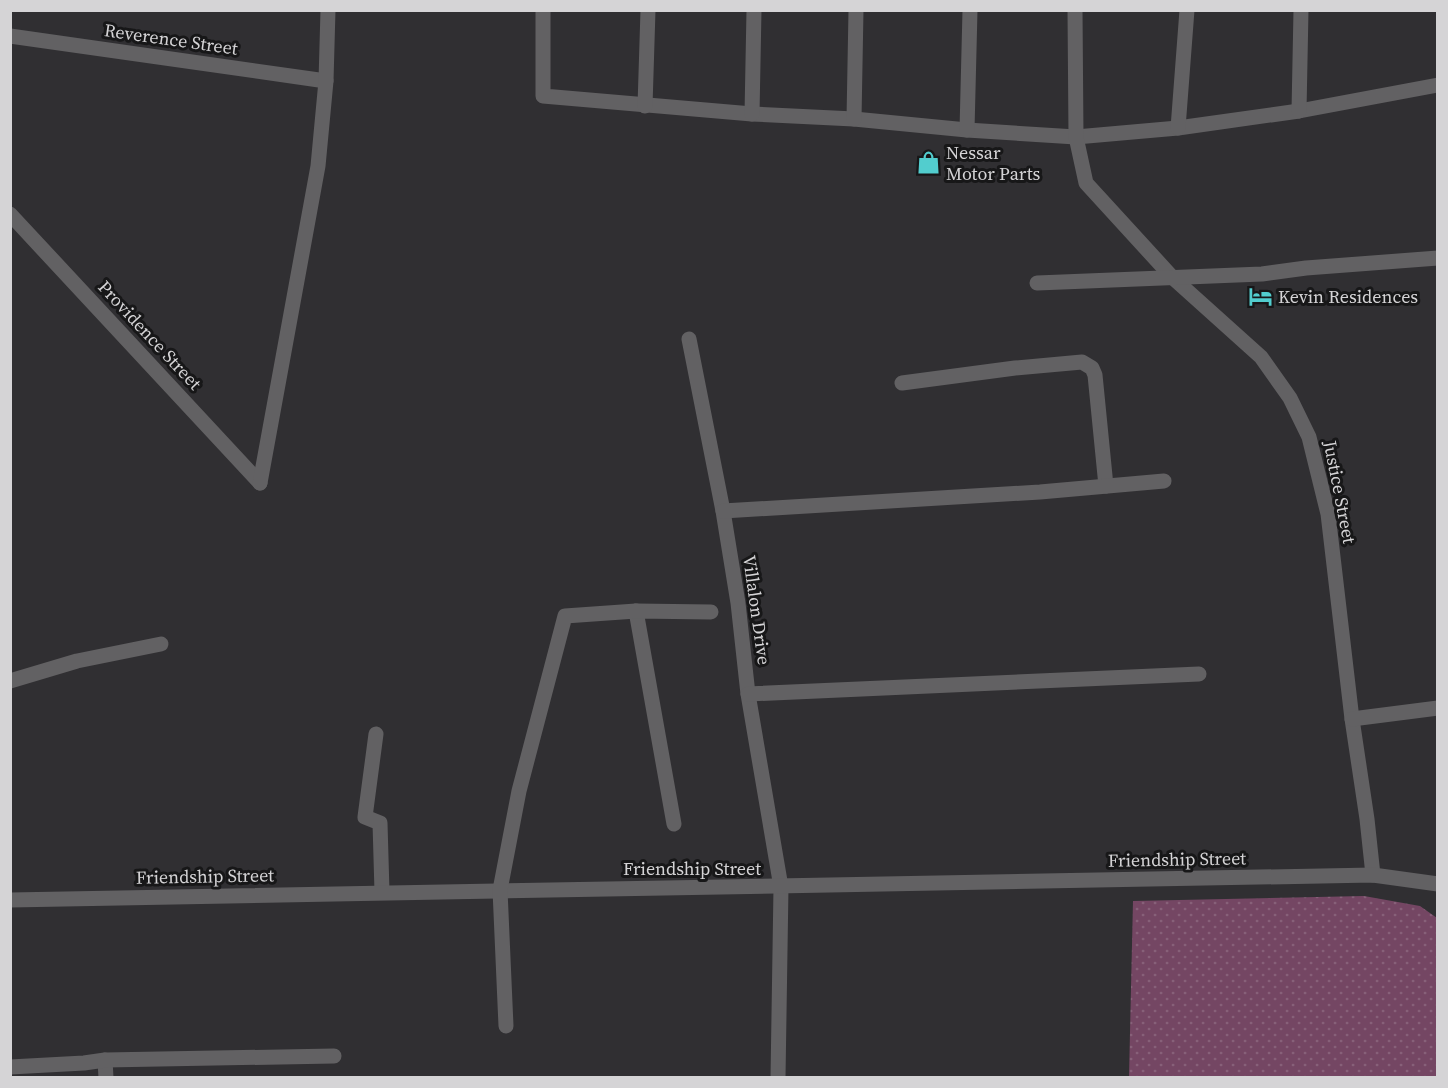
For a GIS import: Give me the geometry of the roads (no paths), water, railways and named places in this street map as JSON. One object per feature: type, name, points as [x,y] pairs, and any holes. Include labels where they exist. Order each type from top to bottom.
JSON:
[{"type":"street","points":[[326,81],[328,10]]},
{"type":"street","points":[[543,10],[543,96],[645,106],[1076,136],[1178,128],[1299,111],[1437,86]]},
{"type":"street","points":[[645,106],[648,10]]},
{"type":"street","points":[[752,114],[754,10]]},
{"type":"street","points":[[854,119],[856,10]]},
{"type":"street","points":[[967,130],[969,10]]},
{"type":"street","name":"Justice Street","points":[[1075,10],[1076,136],[1086,183],[1172,277],[1261,357],[1290,398],[1309,437],[1328,514],[1373,875]]},
{"type":"street","points":[[1178,128],[1187,10]]},
{"type":"street","points":[[1299,111],[1301,10]]},
{"type":"street","name":"Reverence Street","points":[[10,36],[326,81]]},
{"type":"street","name":"Providence Street","points":[[10,214],[260,483],[318,166],[326,81]]},
{"type":"street","points":[[1037,283],[1262,274],[1306,268],[1437,258]]},
{"type":"street","name":"Villalon Drive","points":[[689,339],[723,510],[738,603],[748,694],[781,887],[778,1077]]},
{"type":"street","points":[[902,383],[1015,368],[1082,362],[1092,368],[1095,375],[1106,486]]},
{"type":"street","points":[[723,510],[1040,492],[1164,481]]},
{"type":"street","points":[[506,1026],[500,890],[519,791],[565,616],[636,611],[711,612]]},
{"type":"street","points":[[636,611],[674,824]]},
{"type":"street","points":[[10,681],[78,661],[161,644]]},
{"type":"street","points":[[748,694],[1199,674]]},
{"type":"street","points":[[1352,719],[1437,708]]},
{"type":"street","points":[[376,734],[365,817],[380,823],[382,892]]},
{"type":"street","points":[[1373,875],[1437,884]]},
{"type":"street","name":"Friendship Street","points":[[10,900],[1373,875]]},
{"type":"street","points":[[10,1067],[84,1064],[105,1060],[334,1056]]},
{"type":"street","points":[[105,1060],[106,1077]]},
{"type":"place","name":"Nessar Motor Parts","points":[[928,162]]},
{"type":"place","name":"Kevin Residences","points":[[1260,296]]}]
